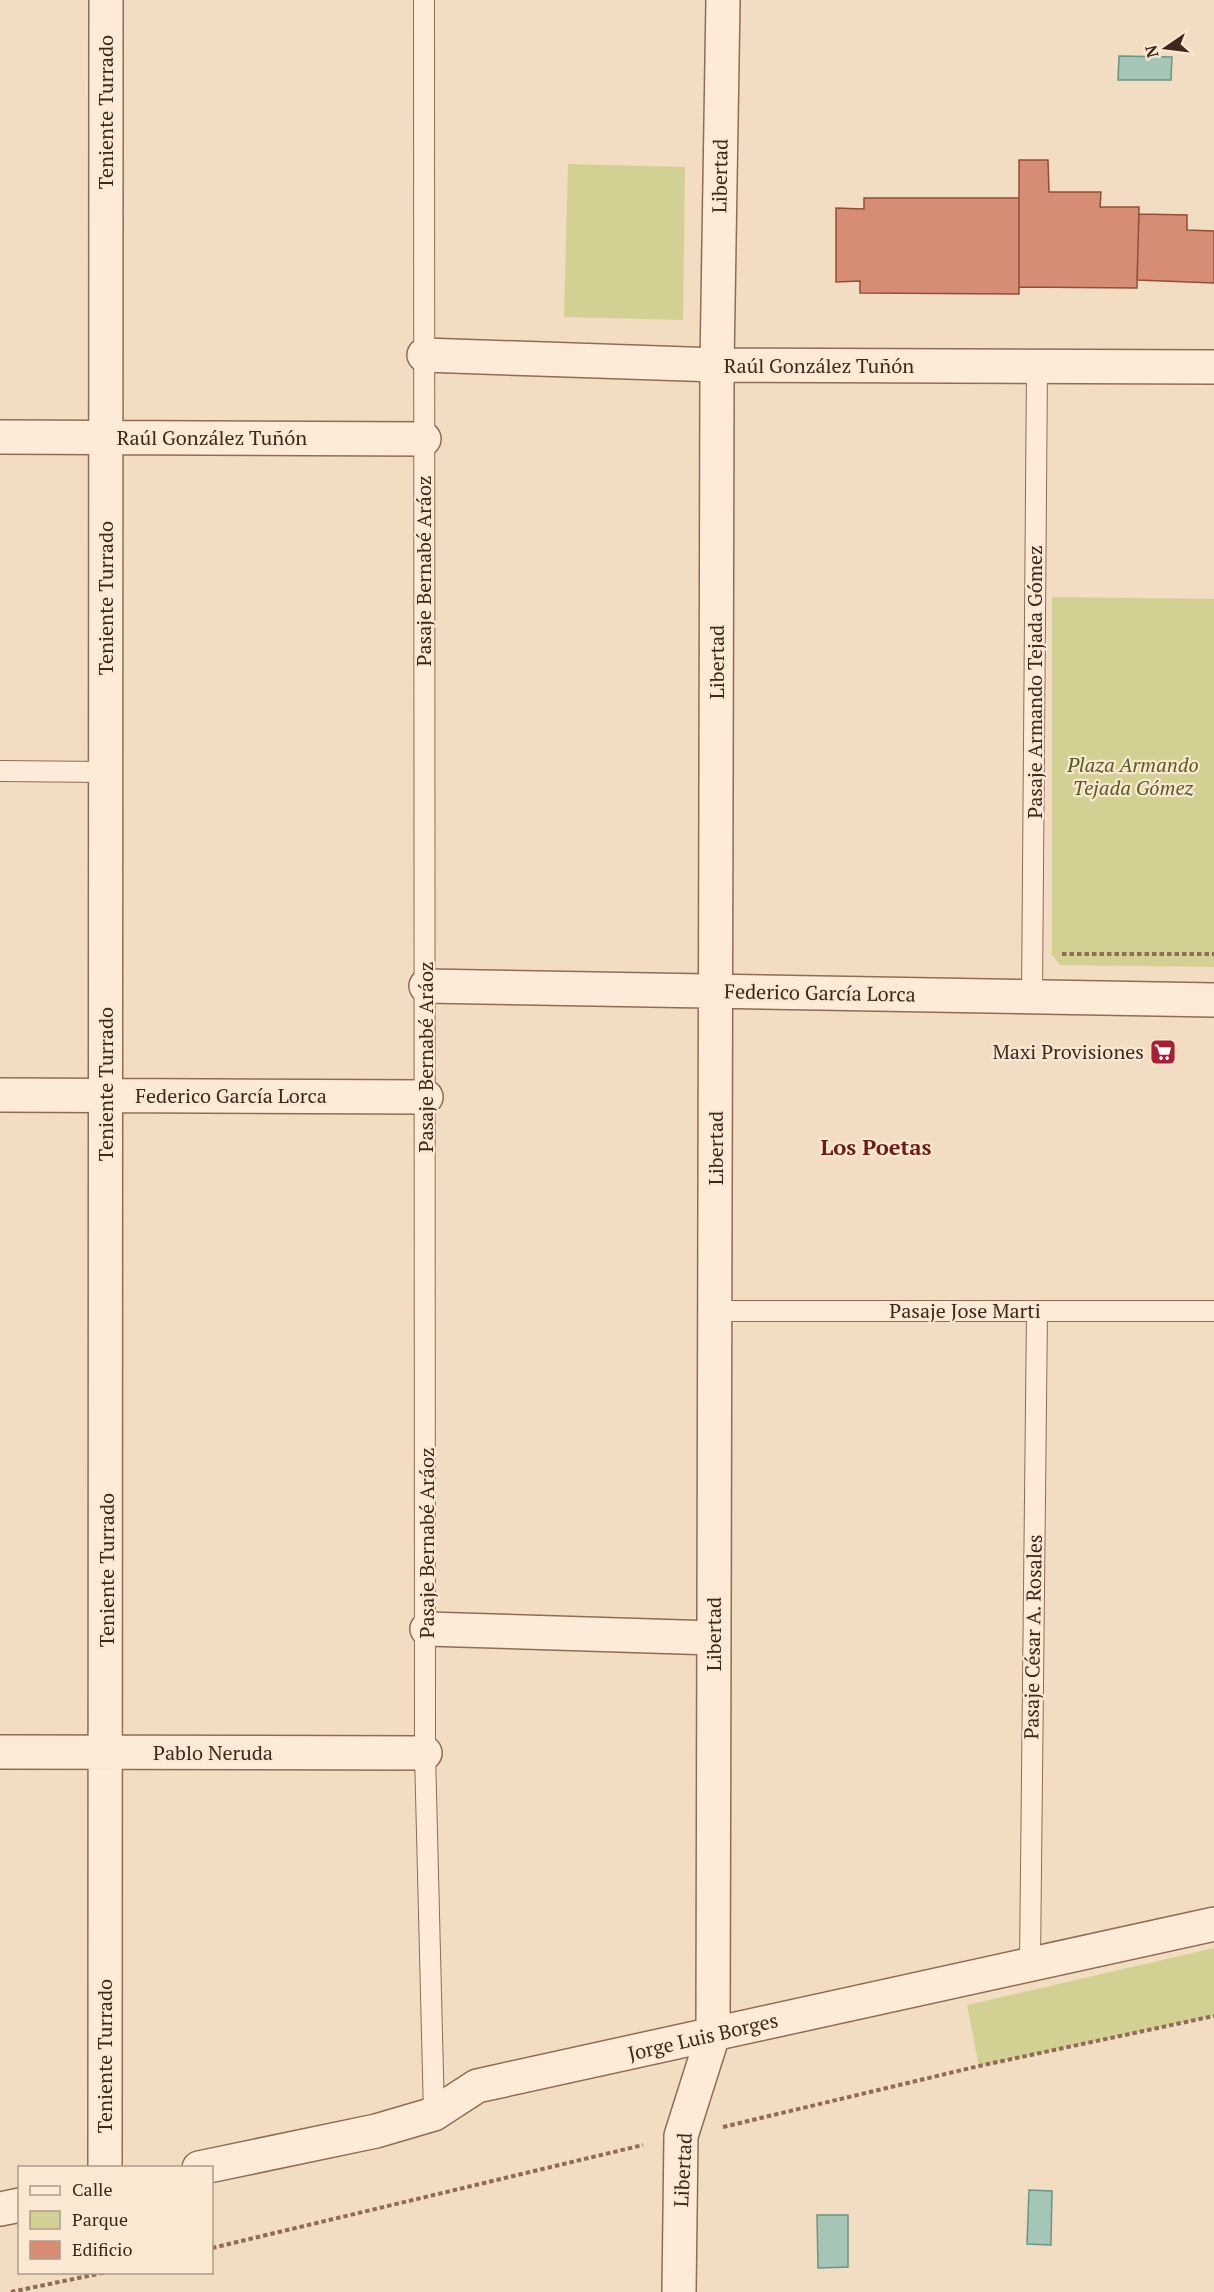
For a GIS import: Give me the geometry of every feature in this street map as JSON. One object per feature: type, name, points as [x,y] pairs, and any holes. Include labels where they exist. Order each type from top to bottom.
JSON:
[{"type":"street","name":"Teniente Turrado","points":[[105,2166],[107,1753],[106,0]]},
{"type":"street","name":"Libertad","points":[[679,2292],[681,2136],[713,2035],[717,366],[723,0]]},
{"type":"street","name":"Raúl González Tuñón","points":[[424,355],[717,366],[1214,367]]},
{"type":"street","name":"Raúl González Tuñón","points":[[0,437],[424,439]]},
{"type":"street","name":"Federico García Lorca","points":[[426,986],[1214,1000]]},
{"type":"street","name":"Federico García Lorca","points":[[0,1095],[426,1097]]},
{"type":"street","points":[[427,1629],[714,1638]]},
{"type":"street","name":"Pablo Neruda","points":[[0,1752],[425,1753]]},
{"type":"street","name":"Jorge Luis Borges","points":[[209,2166],[376,2131],[434,2114],[477,2086],[1214,1924]]},
{"type":"street","points":[[0,2209],[18,2205]]},
{"type":"lane","name":"Pasaje Bernabé Aráoz","points":[[424,0],[427,1629],[425,1753],[434,2114]]},
{"type":"lane","name":"Pasaje Armando Tejada Gómez","points":[[1032,996],[1037,367]]},
{"type":"lane","points":[[0,771],[106,772]]},
{"type":"lane","name":"Pasaje Jose Marti","points":[[715,1311],[1214,1311]]},
{"type":"lane","name":"Pasaje César A. Rosales","points":[[1030,1963],[1037,1311]]},
{"type":"path","points":[[1052,955],[1214,954]]},
{"type":"path","points":[[213,2248],[979,2066],[1214,2016]]},
{"type":"path","points":[[11,2292],[97,2274]]},
{"type":"green space","points":[[568,164],[685,167],[683,320],[564,317]]},
{"type":"green space","name":"Plaza Armando Tejada Gómez","points":[[1052,597],[1214,599],[1214,967],[1060,965],[1052,955]]},
{"type":"green space","points":[[1214,1948],[1214,2016],[979,2066],[967,2005]]},
{"type":"shaded area","points":[[1119,56],[1172,57],[1171,80],[1118,80]]},
{"type":"shaded area","points":[[1029,2190],[1052,2191],[1051,2245],[1027,2244]]},
{"type":"shaded area","points":[[817,2215],[848,2215],[848,2267],[818,2268]]},
{"type":"building","points":[[1019,160],[1048,160],[1049,192],[1101,192],[1100,207],[1139,207],[1137,288],[1019,287]]},
{"type":"building","points":[[864,198],[1019,198],[1019,294],[860,293],[860,281],[836,282],[836,208],[864,209]]},
{"type":"building","points":[[1139,214],[1187,215],[1187,230],[1214,231],[1214,283],[1137,280]]},
{"type":"place","name":"Maxi Provisiones","points":[[1163,1052]]},
{"type":"district","name":"Los Poetas","points":[[876,1147]]}]
